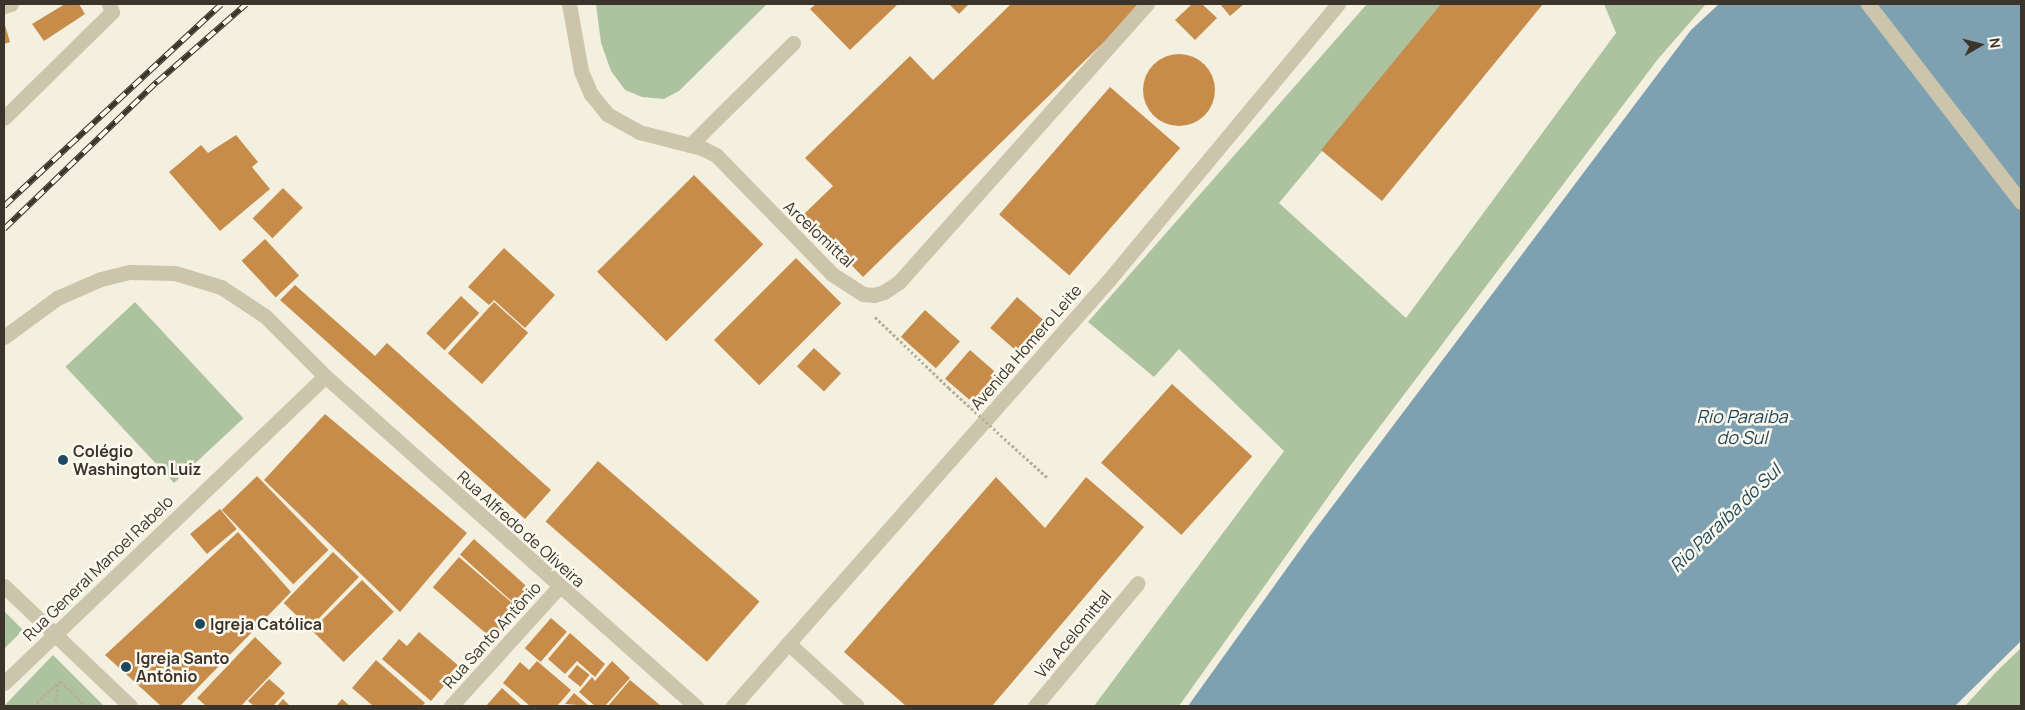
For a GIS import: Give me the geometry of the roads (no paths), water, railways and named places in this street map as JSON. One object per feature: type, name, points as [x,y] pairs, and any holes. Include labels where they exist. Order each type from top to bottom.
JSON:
[{"type":"street","points":[[4,6],[11,4]]},
{"type":"street","points":[[4,118],[112,12],[109,4]]},
{"type":"street","name":"Arcelomittal","points":[[569,4],[581,71],[598,105],[627,127],[709,151],[723,161],[832,274],[863,294],[879,294],[909,270],[1147,4]]},
{"type":"street","name":"Avenida Homero Leite","points":[[733,706],[1108,281],[1338,4]]},
{"type":"street","points":[[1868,4],[2021,202]]},
{"type":"street","points":[[690,145],[792,43]]},
{"type":"street","name":"Rua Alfredo de Oliveira","points":[[4,337],[48,303],[102,279],[130,272],[174,273],[207,281],[244,301],[265,316],[323,374],[559,587],[696,706]]},
{"type":"street","name":"Rua General Manoel Rabelo","points":[[4,683],[323,374]]},
{"type":"street","name":"Via Acelomittal","points":[[1035,706],[1138,583]]},
{"type":"street","points":[[4,586],[53,635],[130,706]]},
{"type":"street","name":"Rua Santo Antônio","points":[[451,706],[559,587]]},
{"type":"street","points":[[788,643],[857,706]]},
{"type":"water","name":"Rio Paraiba do Sul","points":[[1719,4],[2021,4],[2021,641],[1955,706],[1188,706],[1310,536],[1691,30]]},
{"type":"railway","points":[[4,206],[221,4]]},
{"type":"railway","points":[[4,229],[157,82],[246,4]]},
{"type":"place","name":"Colégio Washington Luiz","points":[[63,460]]},
{"type":"place","name":"Igreja Católica","points":[[200,624]]},
{"type":"place","name":"Igreja Santo Antônio","points":[[126,667]]},
{"type":"water label","name":"Rio Paraíba do Sul","points":[[1725,518]]}]
